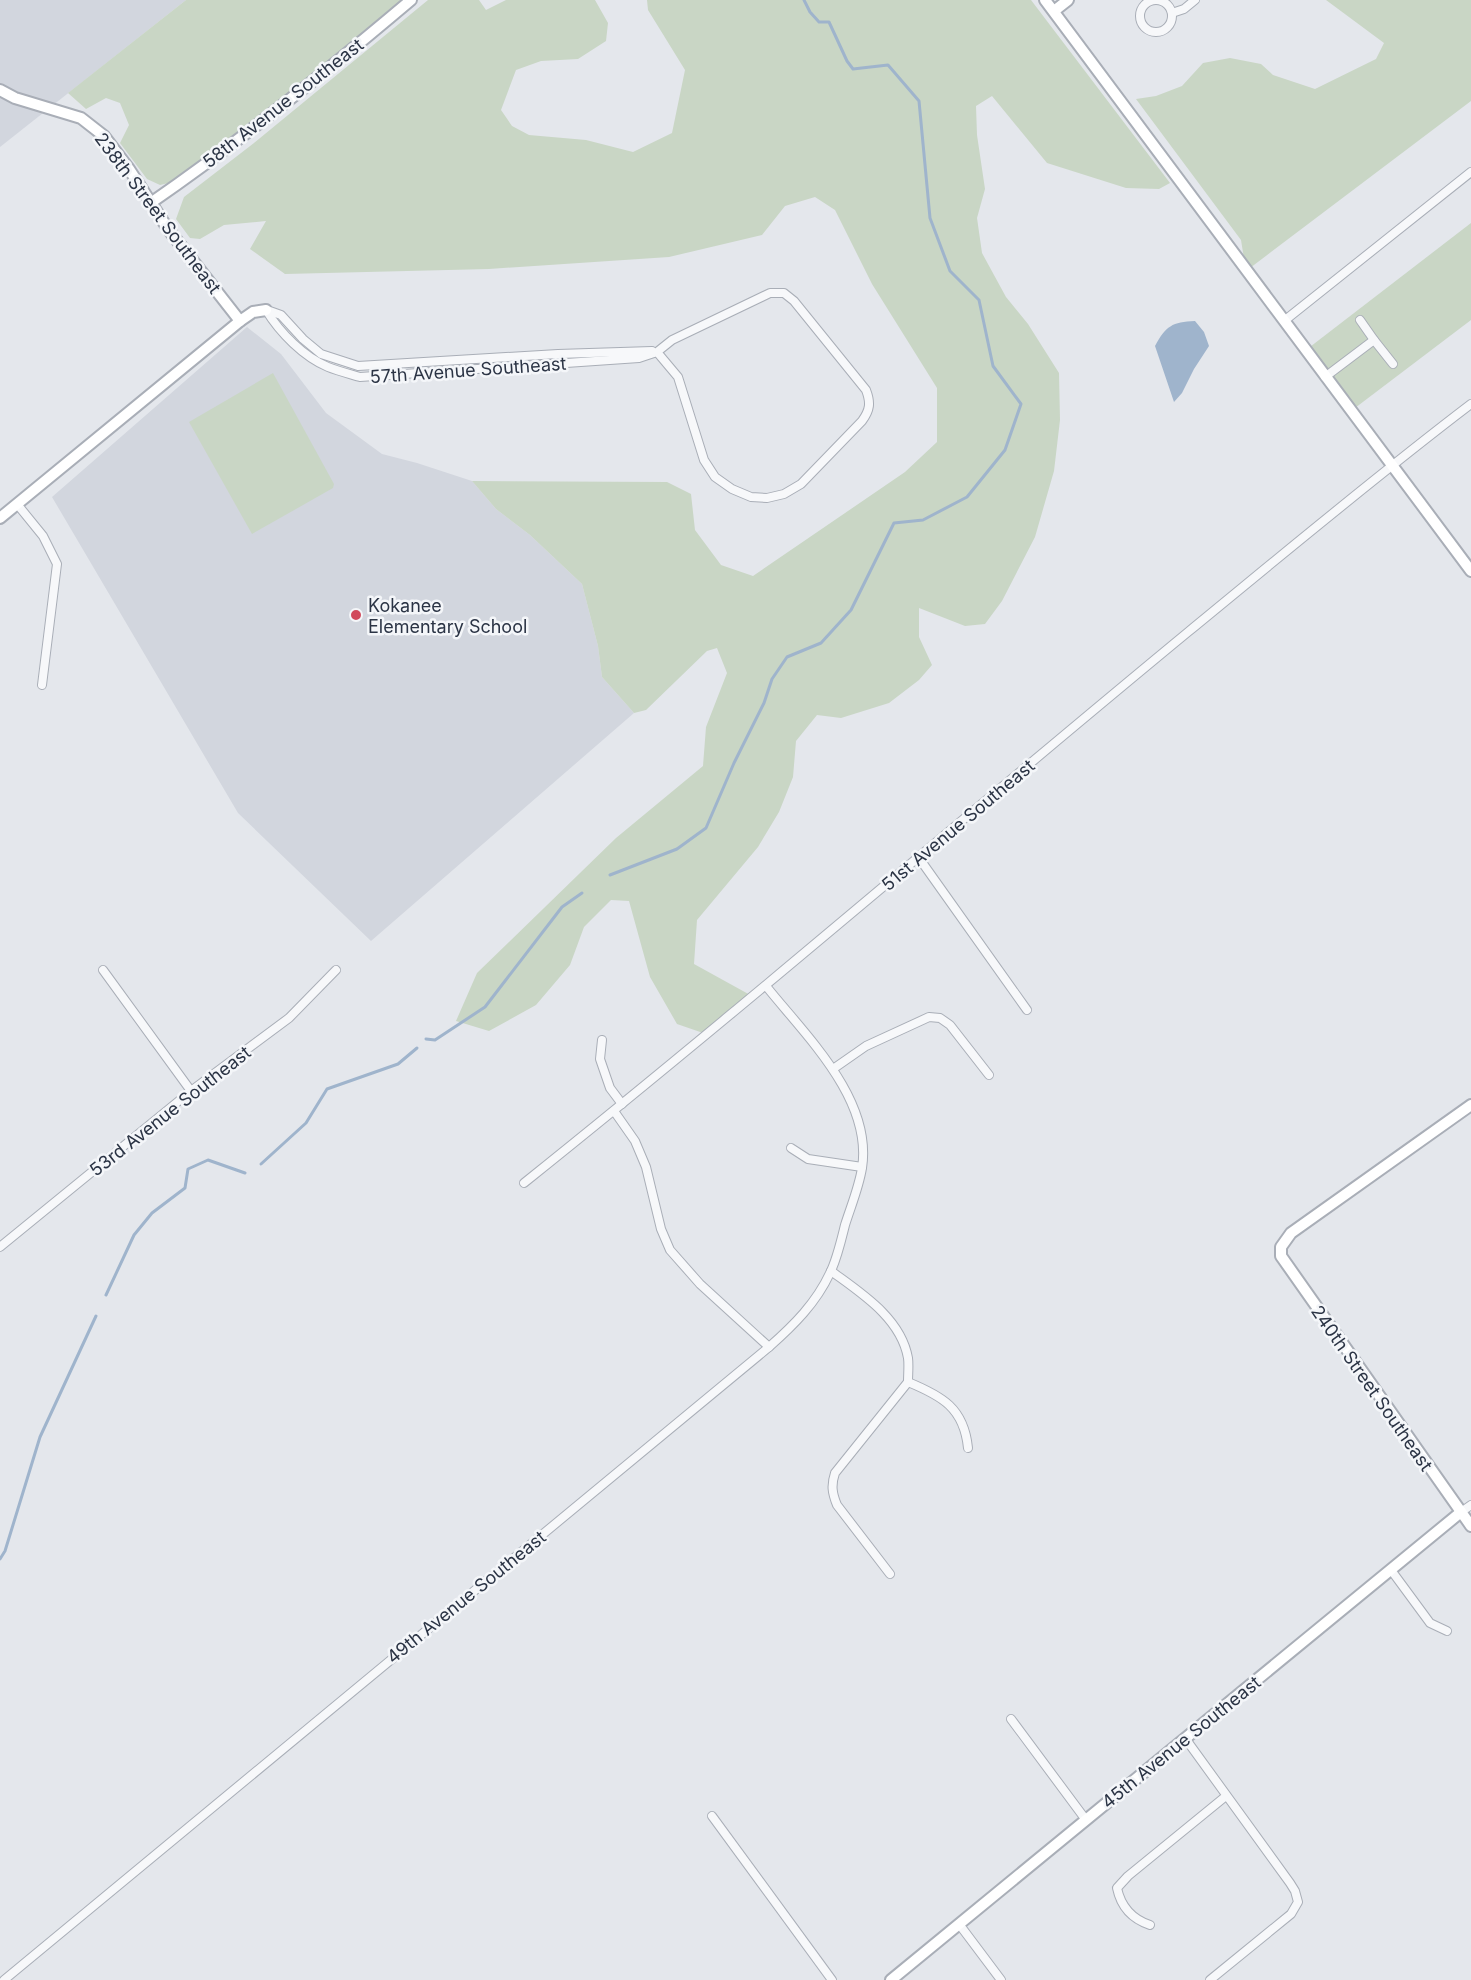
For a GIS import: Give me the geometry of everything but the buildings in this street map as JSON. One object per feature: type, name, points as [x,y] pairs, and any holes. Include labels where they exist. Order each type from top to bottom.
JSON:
[{"type":"street","name":"58th Avenue Southeast","points":[[152,202],[207,164],[297,95],[411,0]]},
{"type":"street","points":[[1046,0],[1471,571]]},
{"type":"street","points":[[1054,11],[1068,0]]},
{"type":"street","points":[[1152,0],[1167,4],[1172,13],[1170,24],[1157,32],[1147,29],[1140,16],[1143,6],[1152,0]]},
{"type":"street","points":[[1172,13],[1184,9],[1195,0]]},
{"type":"street","name":"238th Street Southeast","points":[[0,90],[15,98],[74,116],[93,127],[113,147],[168,229],[240,321]]},
{"type":"street","points":[[1284,321],[1471,172]]},
{"type":"street","name":"57th Avenue Southeast","points":[[267,310],[273,322],[298,348],[327,367],[360,376],[639,358],[657,352],[672,340],[770,292],[784,293],[794,301],[866,390],[870,401],[868,412],[862,421],[801,484],[784,495],[767,498],[751,497],[732,489],[715,477],[704,460],[678,377],[657,352],[549,354],[358,366],[321,354],[303,339],[281,315],[267,310]]},
{"type":"street","points":[[0,518],[240,321],[253,312],[267,310]]},
{"type":"street","points":[[1360,320],[1393,364]]},
{"type":"street","points":[[1326,377],[1374,340]]},
{"type":"street","points":[[549,354],[549,365]]},
{"type":"street","points":[[460,360],[461,371]]},
{"type":"street","name":"51st Avenue Southeast","points":[[524,1183],[766,986],[1391,465],[1471,404]]},
{"type":"street","points":[[17,504],[43,536],[57,564],[42,685]]},
{"type":"street","points":[[919,858],[1027,1010]]},
{"type":"street","points":[[103,970],[191,1091]]},
{"type":"street","name":"53rd Avenue Southeast","points":[[0,1247],[191,1091],[289,1018],[336,970]]},
{"type":"street","points":[[766,986],[833,1070],[855,1113],[861,1138],[862,1167],[808,1159],[791,1148]]},
{"type":"street","points":[[833,1070],[866,1046],[929,1017],[940,1018],[950,1025],[989,1075]]},
{"type":"street","points":[[602,1040],[600,1059],[610,1088],[622,1104]]},
{"type":"street","name":"240th Street Southeast","points":[[1471,1104],[1291,1233],[1281,1247],[1281,1256],[1287,1268],[1471,1526]]},
{"type":"street","points":[[614,1111],[635,1141],[646,1167],[661,1229],[670,1250],[700,1284],[770,1347]]},
{"type":"street","name":"49th Avenue Southeast","points":[[4,1980],[770,1347],[796,1323],[814,1302],[831,1271],[862,1167]]},
{"type":"street","points":[[831,1271],[872,1301],[890,1321],[901,1339],[908,1358],[908,1382],[835,1473],[832,1484],[832,1493],[837,1505],[890,1574]]},
{"type":"street","points":[[908,1382],[938,1394],[952,1409],[966,1430],[968,1448]]},
{"type":"street","name":"45th Avenue Southeast","points":[[891,1980],[1471,1505]]},
{"type":"street","points":[[1391,1570],[1430,1623],[1447,1631]]},
{"type":"street","points":[[1011,1719],[1086,1820]]},
{"type":"street","points":[[1185,1738],[1290,1883],[1298,1902],[1291,1914],[1210,1980]]},
{"type":"street","points":[[1150,1925],[1136,1920],[1119,1899],[1117,1888],[1128,1876],[1226,1796]]},
{"type":"street","points":[[712,1816],[831,1980]]},
{"type":"street","points":[[959,1924],[1001,1980]]},
{"type":"shaded area","points":[[0,0],[186,0],[0,147]]},
{"type":"shaded area","name":"Kokanee Elementary School","points":[[247,327],[281,354],[326,413],[382,454],[472,481],[496,509],[530,535],[582,584],[598,646],[602,677],[634,713],[371,941],[238,813],[52,497]]},
{"type":"green space","points":[[186,0],[405,0],[177,181],[160,185],[147,179],[120,143],[129,125],[120,103],[106,98],[86,109],[68,93]]},
{"type":"green space","points":[[428,0],[479,0],[486,10],[506,0],[595,0],[608,23],[606,41],[578,59],[541,61],[516,70],[501,110],[512,126],[529,135],[586,140],[633,152],[672,133],[685,70],[648,10],[647,0],[1031,0],[1170,183],[1159,189],[1126,188],[1047,163],[992,96],[976,106],[977,135],[985,189],[977,218],[982,253],[1006,297],[1028,324],[1059,373],[1060,420],[1054,471],[1035,537],[1002,601],[985,624],[965,626],[919,608],[919,637],[932,665],[919,680],[889,703],[841,718],[817,715],[796,741],[793,777],[779,812],[758,847],[697,920],[694,964],[752,996],[706,1034],[677,1024],[650,977],[629,901],[611,900],[584,927],[570,965],[536,1005],[489,1031],[456,1021],[477,973],[616,838],[703,766],[706,727],[727,673],[717,648],[707,651],[646,710],[634,713],[602,677],[598,646],[582,584],[530,535],[496,509],[472,481],[667,482],[691,494],[695,530],[721,565],[753,576],[905,472],[937,442],[937,388],[872,284],[835,210],[815,197],[785,206],[762,235],[669,257],[489,269],[285,274],[250,249],[266,221],[224,225],[200,239],[190,238],[176,219],[184,197],[254,143]]},
{"type":"green space","points":[[1326,0],[1471,0],[1471,101],[1246,271],[1241,240],[1136,99],[1156,96],[1182,86],[1203,63],[1230,58],[1261,64],[1273,75],[1315,89],[1376,59],[1384,43]]},
{"type":"green space","points":[[1471,223],[1471,320],[1351,411],[1306,350]]},
{"type":"green space","points":[[273,373],[334,484],[333,488],[252,534],[189,422]]},
{"type":"water","points":[[1195,321],[1204,332],[1209,346],[1182,393],[1174,402],[1155,346],[1170,326]]},
{"type":"waterway","points":[[610,875],[677,849],[706,828],[734,763],[764,703],[772,679],[787,657],[821,643],[851,610],[894,523],[923,520],[967,497],[1005,450],[1021,404],[993,366],[979,300],[950,271],[930,218],[919,101],[888,65],[853,69],[829,22],[819,22],[810,12],[804,0]]},
{"type":"waterway","points":[[426,1039],[435,1040],[485,1007],[562,907],[582,893]]},
{"type":"waterway","points":[[261,1164],[306,1123],[327,1089],[398,1064],[417,1048]]},
{"type":"waterway","points":[[106,1295],[134,1235],[152,1213],[185,1188],[188,1169],[208,1160],[245,1173]]},
{"type":"waterway","points":[[0,1559],[5,1551],[40,1437],[96,1316]]},
{"type":"place","name":"Kokanee Elementary School","points":[[356,615]]}]
